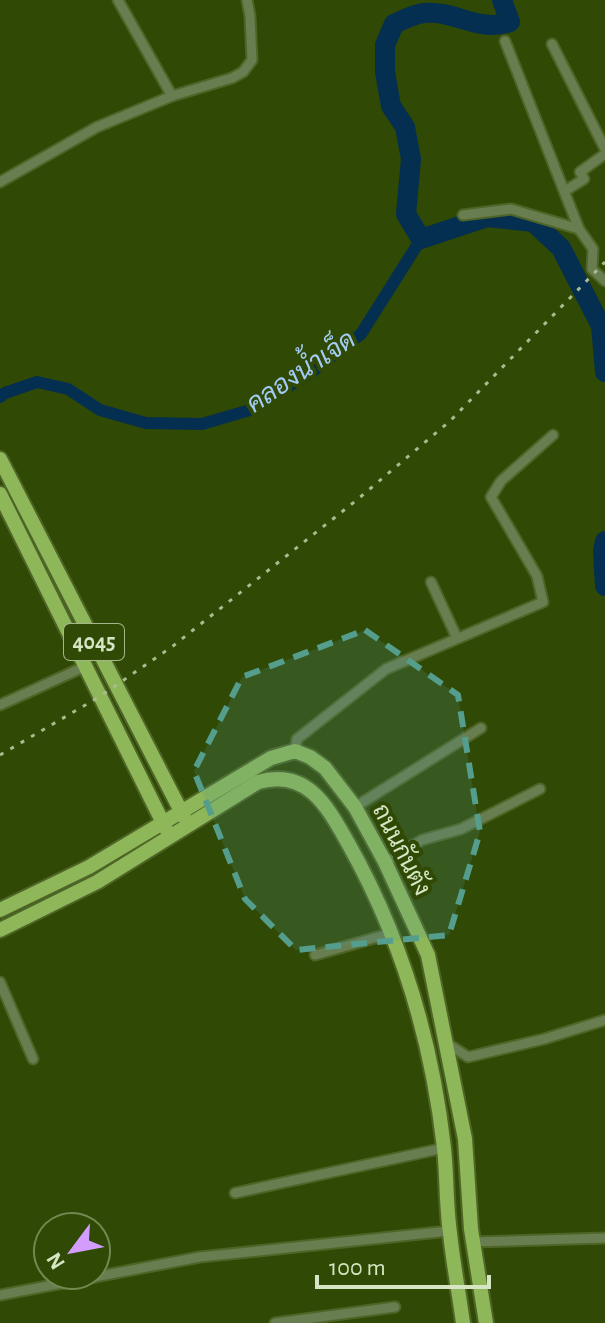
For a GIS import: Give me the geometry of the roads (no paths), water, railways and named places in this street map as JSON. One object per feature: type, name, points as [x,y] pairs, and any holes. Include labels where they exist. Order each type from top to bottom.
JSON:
[{"type":"main road","name":"4045","points":[[0,459],[188,825]]},
{"type":"main road","name":"4045","points":[[0,494],[170,836]]},
{"type":"main road","points":[[0,910],[89,867],[246,771],[271,758],[295,751]]},
{"type":"main road","name":"ถนนกันตัง","points":[[295,751],[325,768],[355,807],[385,862],[428,955],[465,1139],[472,1236],[486,1323]]},
{"type":"main road","name":"ถนนกันตัง","points":[[1,926],[97,882],[258,782],[276,777],[297,781],[312,791],[334,820],[364,872],[405,967],[426,1050],[444,1148],[449,1231],[463,1323]]},
{"type":"main road","points":[[364,872],[385,862]]},
{"type":"main road","points":[[426,1050],[448,1044]]},
{"type":"main road","points":[[449,1231],[472,1236]]},
{"type":"street","points":[[118,0],[172,96]]},
{"type":"street","points":[[0,182],[97,127],[172,96],[243,72],[252,60],[247,0]]},
{"type":"street","points":[[505,41],[579,229],[593,249],[592,269],[605,281]]},
{"type":"street","points":[[552,44],[605,152],[580,172],[584,179],[565,191]]},
{"type":"street","points":[[463,215],[511,209],[579,229]]},
{"type":"street","points":[[295,751],[297,739],[386,669],[543,602],[537,576],[491,497],[501,481],[553,435]]},
{"type":"street","points":[[431,582],[457,638]]},
{"type":"street","points":[[0,705],[86,666]]},
{"type":"street","points":[[355,807],[481,728]]},
{"type":"street","points":[[385,862],[422,840],[461,829],[540,789]]},
{"type":"street","points":[[315,955],[392,933]]},
{"type":"street","points":[[0,982],[33,1059]]},
{"type":"street","points":[[448,1044],[468,1057],[544,1039],[605,1020]]},
{"type":"street","points":[[235,1193],[444,1148]]},
{"type":"street","points":[[0,1295],[200,1257],[449,1231]]},
{"type":"street","points":[[472,1236],[605,1238]]},
{"type":"street","points":[[275,1323],[395,1307]]},
{"type":"waterway","points":[[502,0],[510,22],[499,25],[435,13],[412,16],[394,24],[385,45],[385,72],[391,106],[405,127],[411,159],[406,214],[421,239],[487,217],[533,222],[561,248],[601,326],[605,372]]},
{"type":"waterway","name":"คลองน้ำเจ็ด","points":[[0,397],[37,382],[68,389],[100,410],[146,423],[202,424],[250,410],[309,374],[361,334],[421,239]]},
{"type":"waterway","points":[[605,541],[605,586]]},
{"type":"railway","points":[[0,755],[99,697],[173,646],[358,499],[450,421],[605,262]]}]
